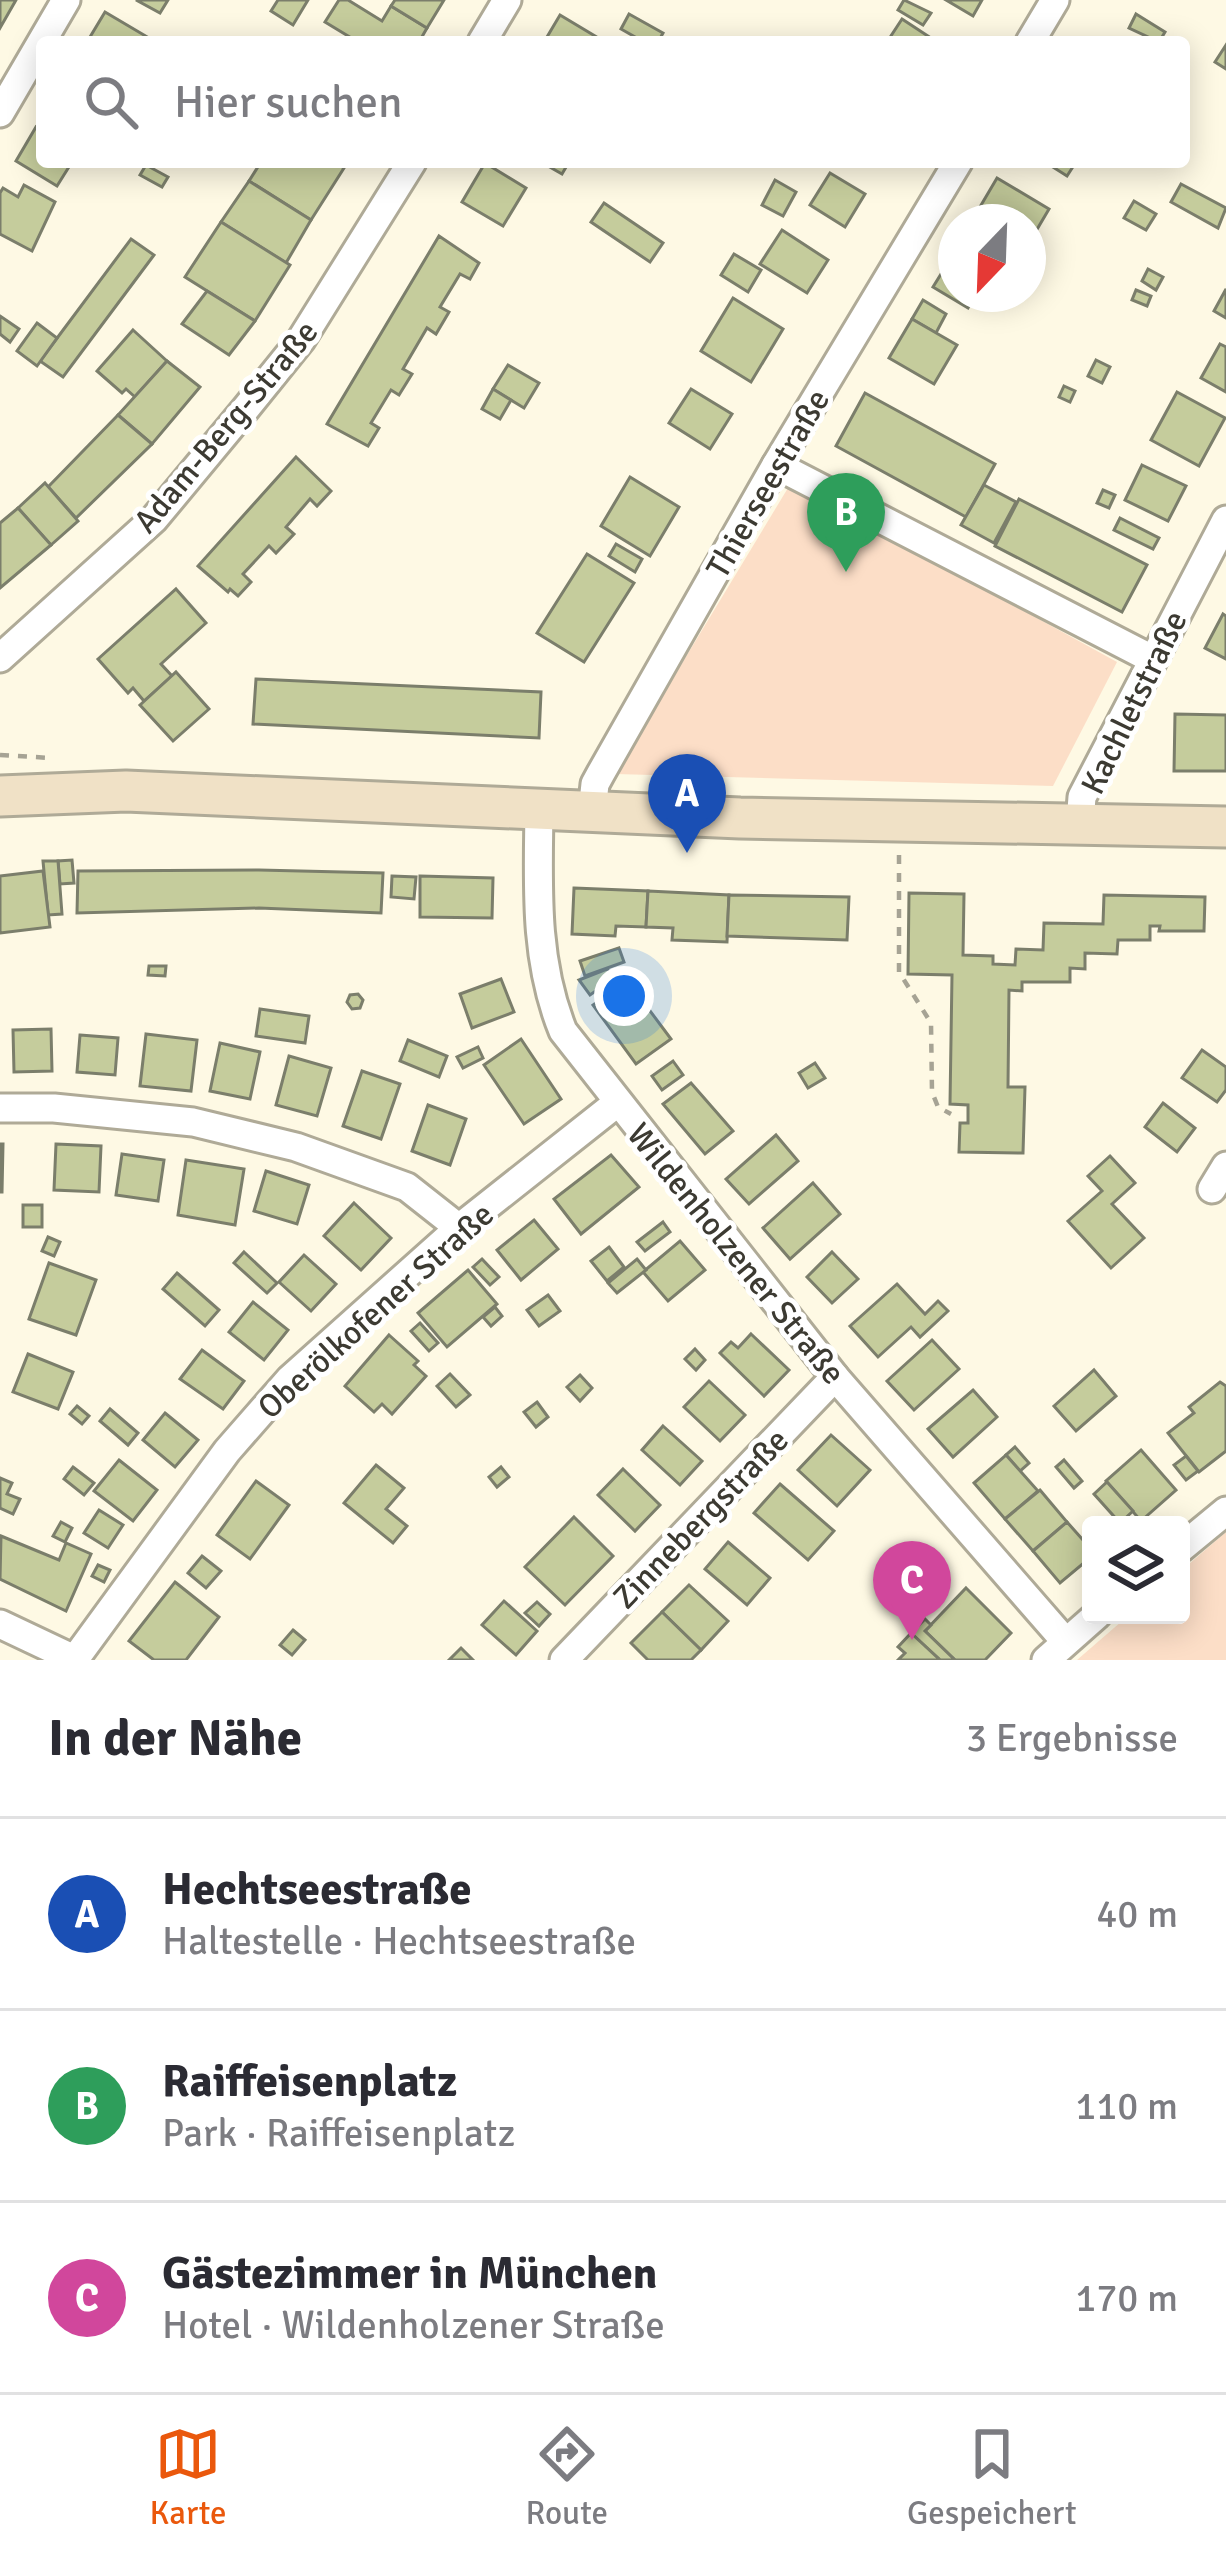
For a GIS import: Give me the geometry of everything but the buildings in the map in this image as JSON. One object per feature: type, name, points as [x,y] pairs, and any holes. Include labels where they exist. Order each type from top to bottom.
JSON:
[{"type":"street","points":[[45,36],[66,0]]},
{"type":"street","points":[[486,36],[507,0]]},
{"type":"street","points":[[1034,36],[1055,0]]},
{"type":"street","points":[[0,113],[36,51]]},
{"type":"street","name":"Adam-Berg-Straße","points":[[0,658],[154,519],[248,407],[301,340],[408,168]]},
{"type":"street","name":"Thierseestraße","points":[[592,812],[595,784],[776,465],[954,168]]},
{"type":"street","points":[[776,465],[1152,659]]},
{"type":"street","name":"Kachletstraße","points":[[1080,823],[1082,797],[1226,520]]},
{"type":"street","points":[[0,796],[125,791],[740,818],[1226,827]]},
{"type":"street","name":"Wildenholzener Straße","points":[[539,810],[539,949],[547,993],[563,1031],[1056,1650]]},
{"type":"street","name":"Oberölkofener Straße","points":[[76,1659],[226,1451],[290,1379],[459,1228],[617,1103]]},
{"type":"street","points":[[0,1108],[54,1108],[193,1122],[296,1147],[407,1187],[459,1228]]},
{"type":"street","name":"Zinnebergstraße","points":[[564,1660],[835,1377]]},
{"type":"street","points":[[1190,1541],[1226,1511]]},
{"type":"street","points":[[0,1624],[76,1659]]},
{"type":"street","points":[[1056,1650],[1086,1624]]},
{"type":"path","points":[[899,850],[899,972],[931,1023],[932,1091],[938,1107],[951,1114]]},
{"type":"shaded area","points":[[791,483],[1117,662],[1053,786],[615,774]]},
{"type":"shaded area","points":[[1226,1532],[1226,1660],[1077,1660],[1119,1624],[1190,1624],[1190,1563]]},
{"type":"place","name":"Raiffeisenplatz","points":[[846,572]]},
{"type":"place","name":"Hechtseestraße","points":[[687,853]]},
{"type":"place","name":"Gästezimmer in München","points":[[912,1640]]}]
